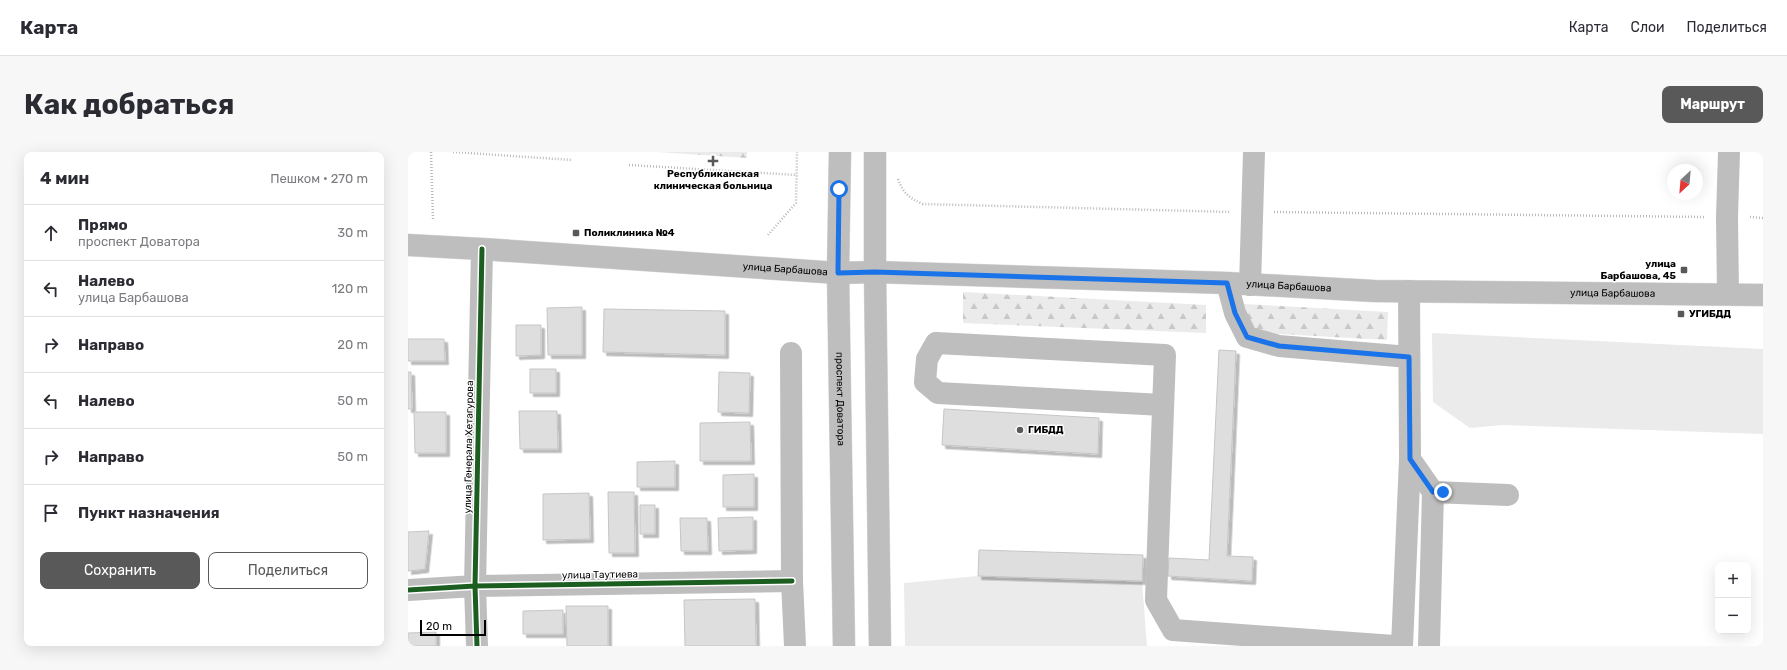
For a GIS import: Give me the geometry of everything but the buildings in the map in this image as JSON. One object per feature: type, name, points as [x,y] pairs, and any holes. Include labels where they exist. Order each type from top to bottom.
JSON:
[{"type":"main road","name":"проспект Доватора","points":[[840,152],[838,273],[844,646]]},
{"type":"main road","points":[[875,152],[875,272],[880,646]]},
{"type":"main road","points":[[1250,284],[1254,152]]},
{"type":"main road","points":[[1728,294],[1727,217],[1729,152]]},
{"type":"main road","name":"улица Барбашова","points":[[408,245],[838,273],[875,272],[1227,283],[1374,291],[1763,294]]},
{"type":"main road","name":"улица Генерала Хетагурова","points":[[477,646],[476,586],[482,249]]},
{"type":"main road","points":[[1227,283],[1235,313],[1247,337],[1279,346],[1409,357]]},
{"type":"main road","points":[[1402,646],[1410,459],[1410,291]]},
{"type":"main road","points":[[1163,405],[938,393],[926,382],[927,359],[936,343],[1165,355],[1156,600],[1173,630],[1394,646]]},
{"type":"main road","points":[[791,354],[792,581],[795,646]]},
{"type":"main road","points":[[1410,459],[1433,492],[1429,646]]},
{"type":"main road","points":[[1433,492],[1508,495]]},
{"type":"main road","name":"улица Таутиева","points":[[408,590],[476,586],[792,581]]},
{"type":"path","points":[[432,152],[433,218]]},
{"type":"path","points":[[453,152],[572,160]]},
{"type":"path","points":[[768,235],[796,203],[797,152]]},
{"type":"path","points":[[629,165],[796,175]]},
{"type":"path","points":[[896,173],[902,189],[906,194],[911,199],[923,204],[1252,212],[1763,218]]},
{"type":"green space","points":[[657,152],[747,152],[747,158]]},
{"type":"green space","points":[[963,292],[1206,305],[1206,333],[963,323]]},
{"type":"green space","points":[[1244,304],[1388,312],[1387,340],[1244,332]]},
{"type":"green space","points":[[1432,333],[1763,349],[1763,434],[1503,425],[1470,428],[1433,402]]},
{"type":"green space","points":[[978,576],[1142,581],[1147,646],[905,646],[904,583]]},
{"type":"cycle path","points":[[477,646],[475,586],[482,249]]},
{"type":"cycle path","points":[[408,590],[475,586],[792,581]]},
{"type":"place","name":"Республиканская клиническая больница","points":[[713,161]]},
{"type":"place","name":"Поликлиника №4","points":[[576,233]]},
{"type":"place","name":"улица Барбашова, 45","points":[[1684,270]]},
{"type":"place","name":"УГИБДД","points":[[1681,314]]},
{"type":"place","name":"ГИБДД","points":[[1020,430]]},
{"type":"route","points":[[839,189],[838,273],[875,272],[1227,283],[1235,313],[1247,337],[1279,346],[1409,357],[1410,459],[1433,492],[1443,492]]}]
